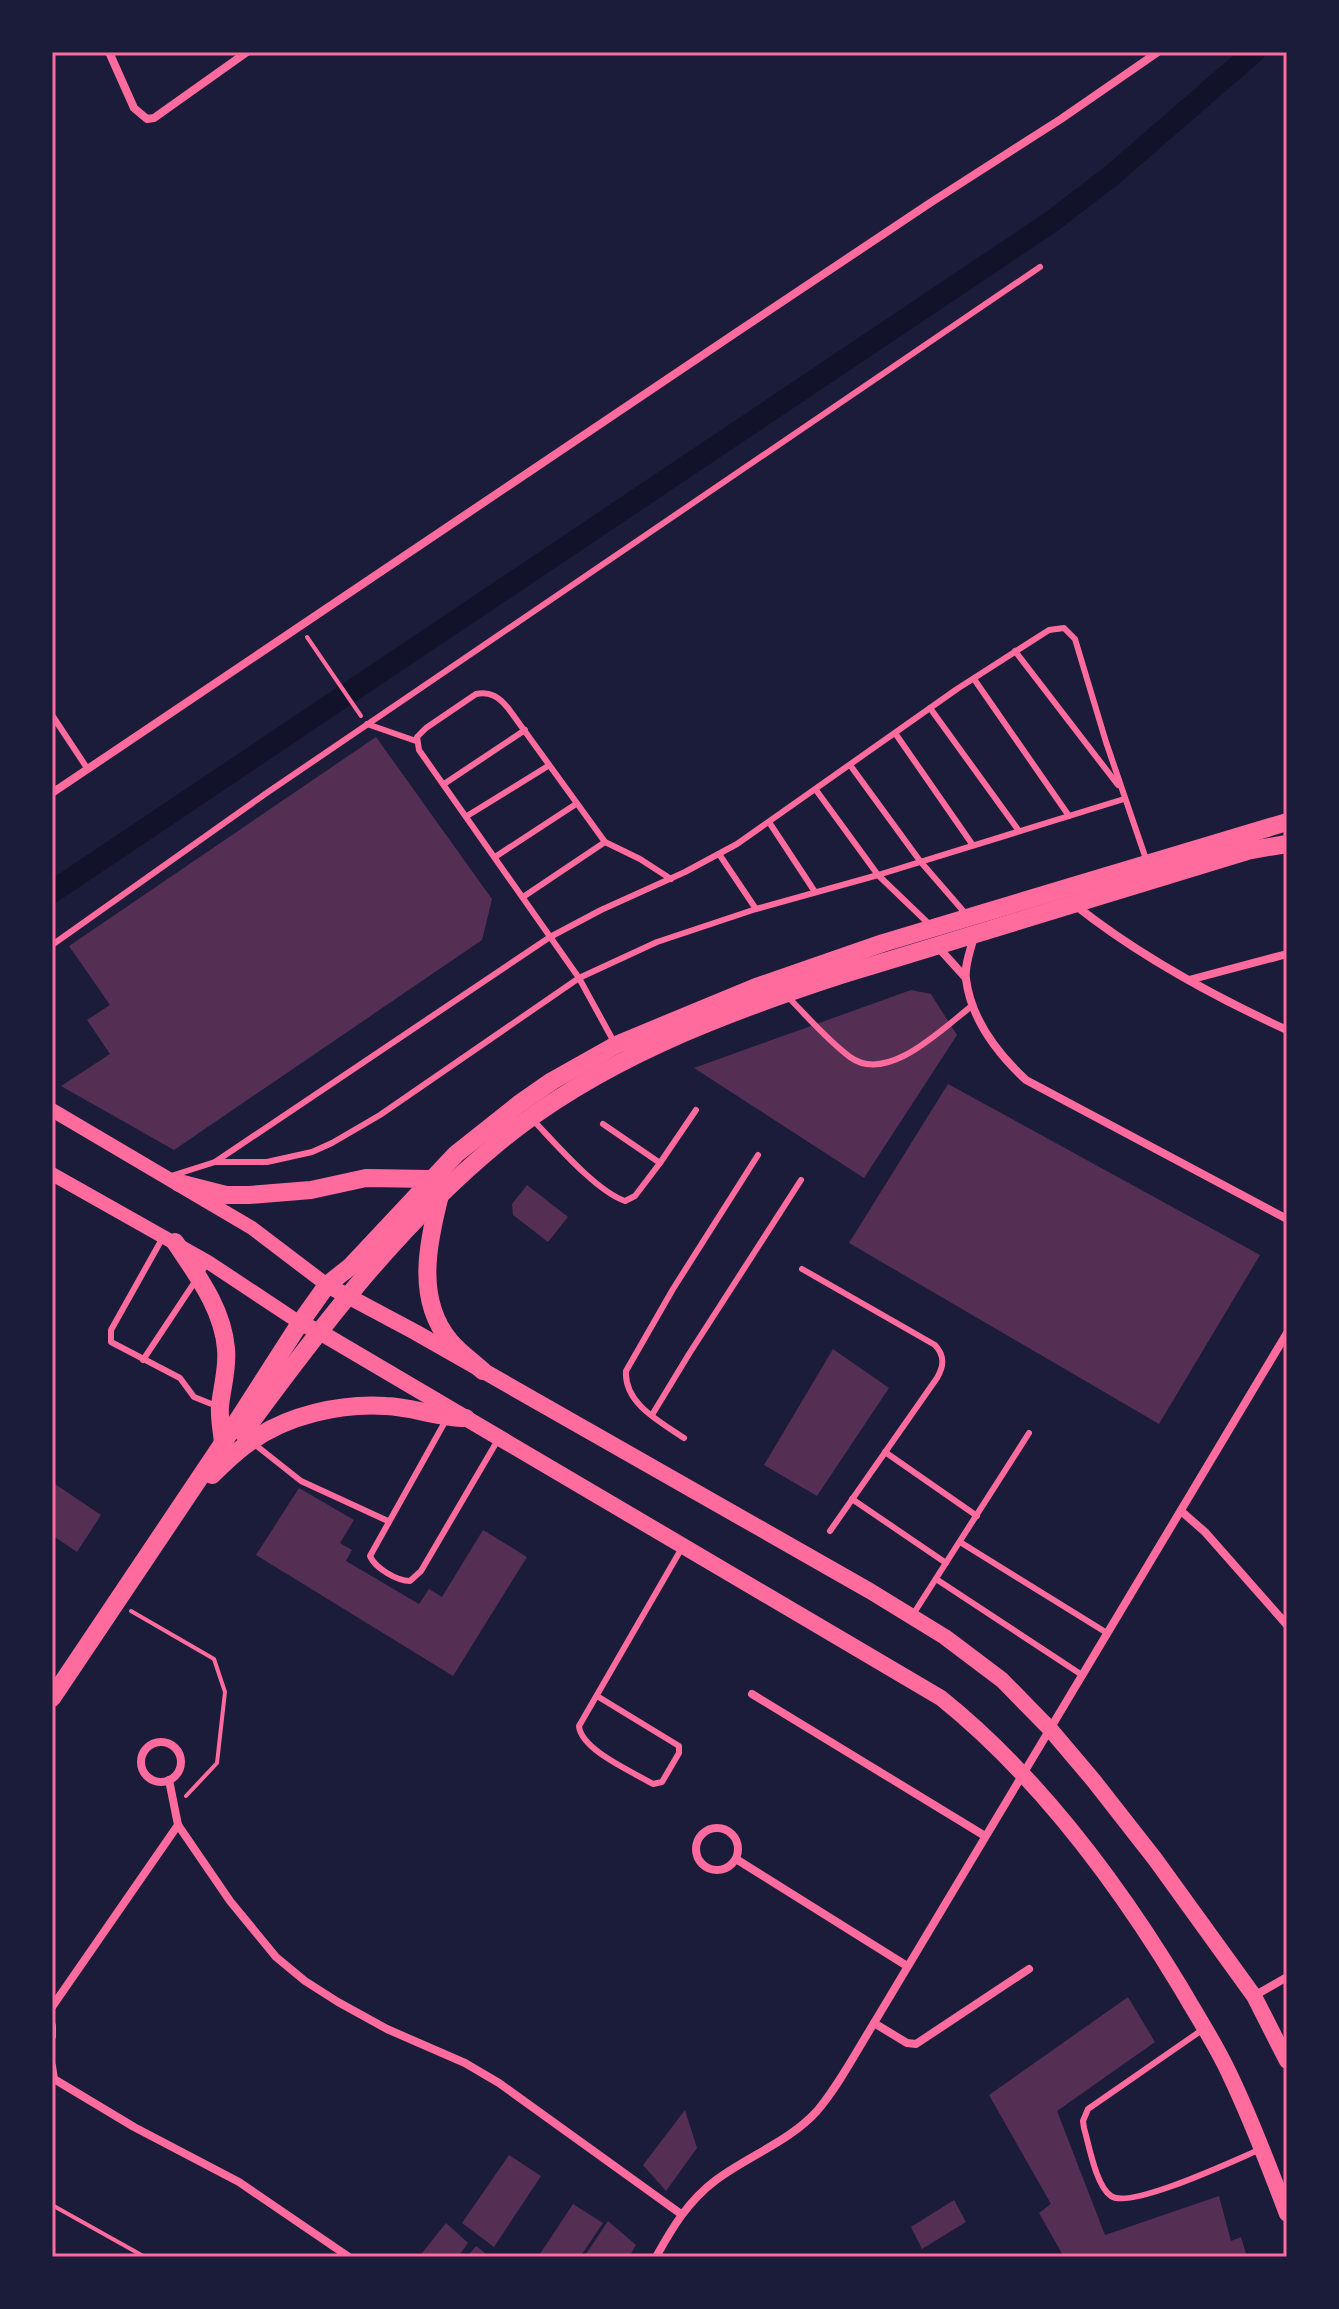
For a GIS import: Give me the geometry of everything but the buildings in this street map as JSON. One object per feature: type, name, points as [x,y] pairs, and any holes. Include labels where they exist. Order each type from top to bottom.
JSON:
[{"type":"main road","points":[[972,927],[1074,904],[1249,842],[1287,822]]},
{"type":"main road","points":[[52,1701],[318,1331],[490,1125],[552,1081],[616,1045],[756,987],[972,927],[1148,864],[1249,842],[1287,844]]},
{"type":"main road","points":[[52,1701],[327,1285],[436,1186],[531,1118],[627,1060],[674,1037],[785,993],[935,938]]},
{"type":"main road","points":[[173,1180],[226,1195],[311,1190],[366,1178],[436,1186]]},
{"type":"main road","points":[[436,1186],[429,1240],[427,1279],[430,1298],[449,1341],[483,1371]]},
{"type":"main road","points":[[170,1239],[204,1269],[221,1322],[226,1349],[220,1408],[223,1443]]},
{"type":"main road","points":[[327,1285],[348,1294],[912,1616],[1002,1680],[1050,1729],[1155,1859],[1254,1996],[1287,2061]]},
{"type":"main road","points":[[300,1323],[318,1331],[456,1418],[499,1438],[941,1698],[978,1727],[1070,1829],[1144,1929],[1228,2070],[1263,2148],[1287,2214]]},
{"type":"main road","points":[[212,1475],[250,1441],[282,1424],[328,1409],[387,1406],[456,1418]]},
{"type":"street","points":[[109,52],[134,108],[147,119],[154,118],[247,52]]},
{"type":"street","points":[[52,793],[1158,52]]},
{"type":"street","points":[[1074,904],[1115,937],[1189,980],[1287,1030]]},
{"type":"street","points":[[965,977],[972,927]]},
{"type":"street","points":[[935,938],[965,977],[973,1005],[1000,1053],[1026,1080],[1287,1219]]},
{"type":"street","points":[[1189,980],[1287,954]]},
{"type":"street","points":[[52,1110],[252,1228],[327,1285]]},
{"type":"street","points":[[52,1174],[170,1239]]},
{"type":"street","points":[[204,1269],[300,1323]]},
{"type":"street","points":[[656,2257],[681,2214],[715,2181],[790,2133],[817,2110],[874,2023],[1287,1333]]},
{"type":"street","points":[[1181,1511],[1205,1532],[1287,1625]]},
{"type":"street","points":[[752,1694],[985,1836]]},
{"type":"street","points":[[164,1742],[178,1752],[178,1772],[169,1780],[155,1781],[145,1774],[141,1761],[145,1750],[151,1745],[164,1742]]},
{"type":"street","points":[[169,1780],[178,1825],[203,1865],[276,1957],[338,2002],[387,2029],[465,2063],[499,2083],[681,2214]]},
{"type":"street","points":[[52,2007],[178,1825]]},
{"type":"street","points":[[710,1829],[728,1831],[737,1842],[736,1859],[725,1869],[706,1868],[697,1856],[699,1839],[710,1829]]},
{"type":"street","points":[[736,1859],[907,1966]]},
{"type":"street","points":[[874,2023],[907,2043],[916,2044],[1029,1969]]},
{"type":"street","points":[[1254,1996],[1287,1977]]},
{"type":"street","points":[[52,2026],[52,2036]]},
{"type":"street","points":[[52,2066],[54,2079],[134,2127],[239,2182],[349,2257]]},
{"type":"lane","points":[[52,945],[367,724],[1040,267]]},
{"type":"lane","points":[[173,1180],[215,1162],[550,937],[719,854],[1032,639],[1056,628],[1064,628],[1072,634],[1148,864]]},
{"type":"lane","points":[[1015,651],[1121,788]]},
{"type":"lane","points":[[974,679],[1069,816]]},
{"type":"lane","points":[[416,741],[426,728],[480,693],[503,701],[605,842],[671,879]]},
{"type":"lane","points":[[930,708],[1019,831]]},
{"type":"lane","points":[[52,715],[87,768]]},
{"type":"lane","points":[[367,724],[416,741]]},
{"type":"lane","points":[[444,784],[525,730]]},
{"type":"lane","points":[[895,733],[972,844]]},
{"type":"lane","points":[[416,741],[419,750],[579,978],[616,1045]]},
{"type":"lane","points":[[850,765],[972,927]]},
{"type":"lane","points":[[467,816],[548,766]]},
{"type":"lane","points":[[816,790],[878,875],[935,938]]},
{"type":"lane","points":[[215,1162],[267,1162],[312,1152],[332,1143],[380,1115],[579,978],[657,942],[756,909],[1124,799]]},
{"type":"lane","points":[[495,857],[576,804]]},
{"type":"lane","points":[[769,822],[815,892]]},
{"type":"lane","points":[[523,897],[605,842]]},
{"type":"lane","points":[[719,854],[756,909]]},
{"type":"lane","points":[[785,993],[851,1058],[877,1066],[890,1063],[913,1050],[973,1005]]},
{"type":"lane","points":[[531,1118],[614,1197],[625,1201],[635,1196],[696,1110]]},
{"type":"lane","points":[[603,1124],[660,1163]]},
{"type":"lane","points":[[684,1438],[652,1415],[630,1393],[626,1378],[629,1363],[758,1155]]},
{"type":"lane","points":[[652,1415],[801,1180]]},
{"type":"lane","points":[[170,1239],[111,1330],[111,1342],[180,1378],[194,1397],[220,1408]]},
{"type":"lane","points":[[143,1360],[204,1269]]},
{"type":"lane","points":[[802,1269],[935,1345],[941,1353],[942,1370],[830,1531]]},
{"type":"lane","points":[[456,1418],[371,1551],[371,1561],[404,1581],[410,1581],[421,1571],[499,1438]]},
{"type":"lane","points":[[912,1616],[1029,1433]]},
{"type":"lane","points":[[250,1441],[301,1481],[388,1521]]},
{"type":"lane","points":[[885,1452],[977,1516]]},
{"type":"lane","points":[[852,1499],[946,1563]]},
{"type":"lane","points":[[960,1542],[1107,1633]]},
{"type":"lane","points":[[597,1696],[679,1746],[679,1753],[662,1782],[653,1784],[584,1741],[579,1726],[683,1546]]},
{"type":"lane","points":[[936,1579],[1082,1675]]},
{"type":"lane","points":[[1205,2028],[1088,2109],[1083,2121],[1084,2128],[1100,2181],[1111,2197],[1118,2200],[1136,2198],[1189,2180],[1263,2148]]},
{"type":"path","points":[[299,626],[355,707]]},
{"type":"path","points":[[120,1604],[214,1659],[225,1692],[217,1763],[176,1808],[173,1807]]},
{"type":"path","points":[[52,2205],[145,2257]]},
{"type":"waterway","points":[[52,892],[1051,222],[1111,176],[1254,52]]}]
